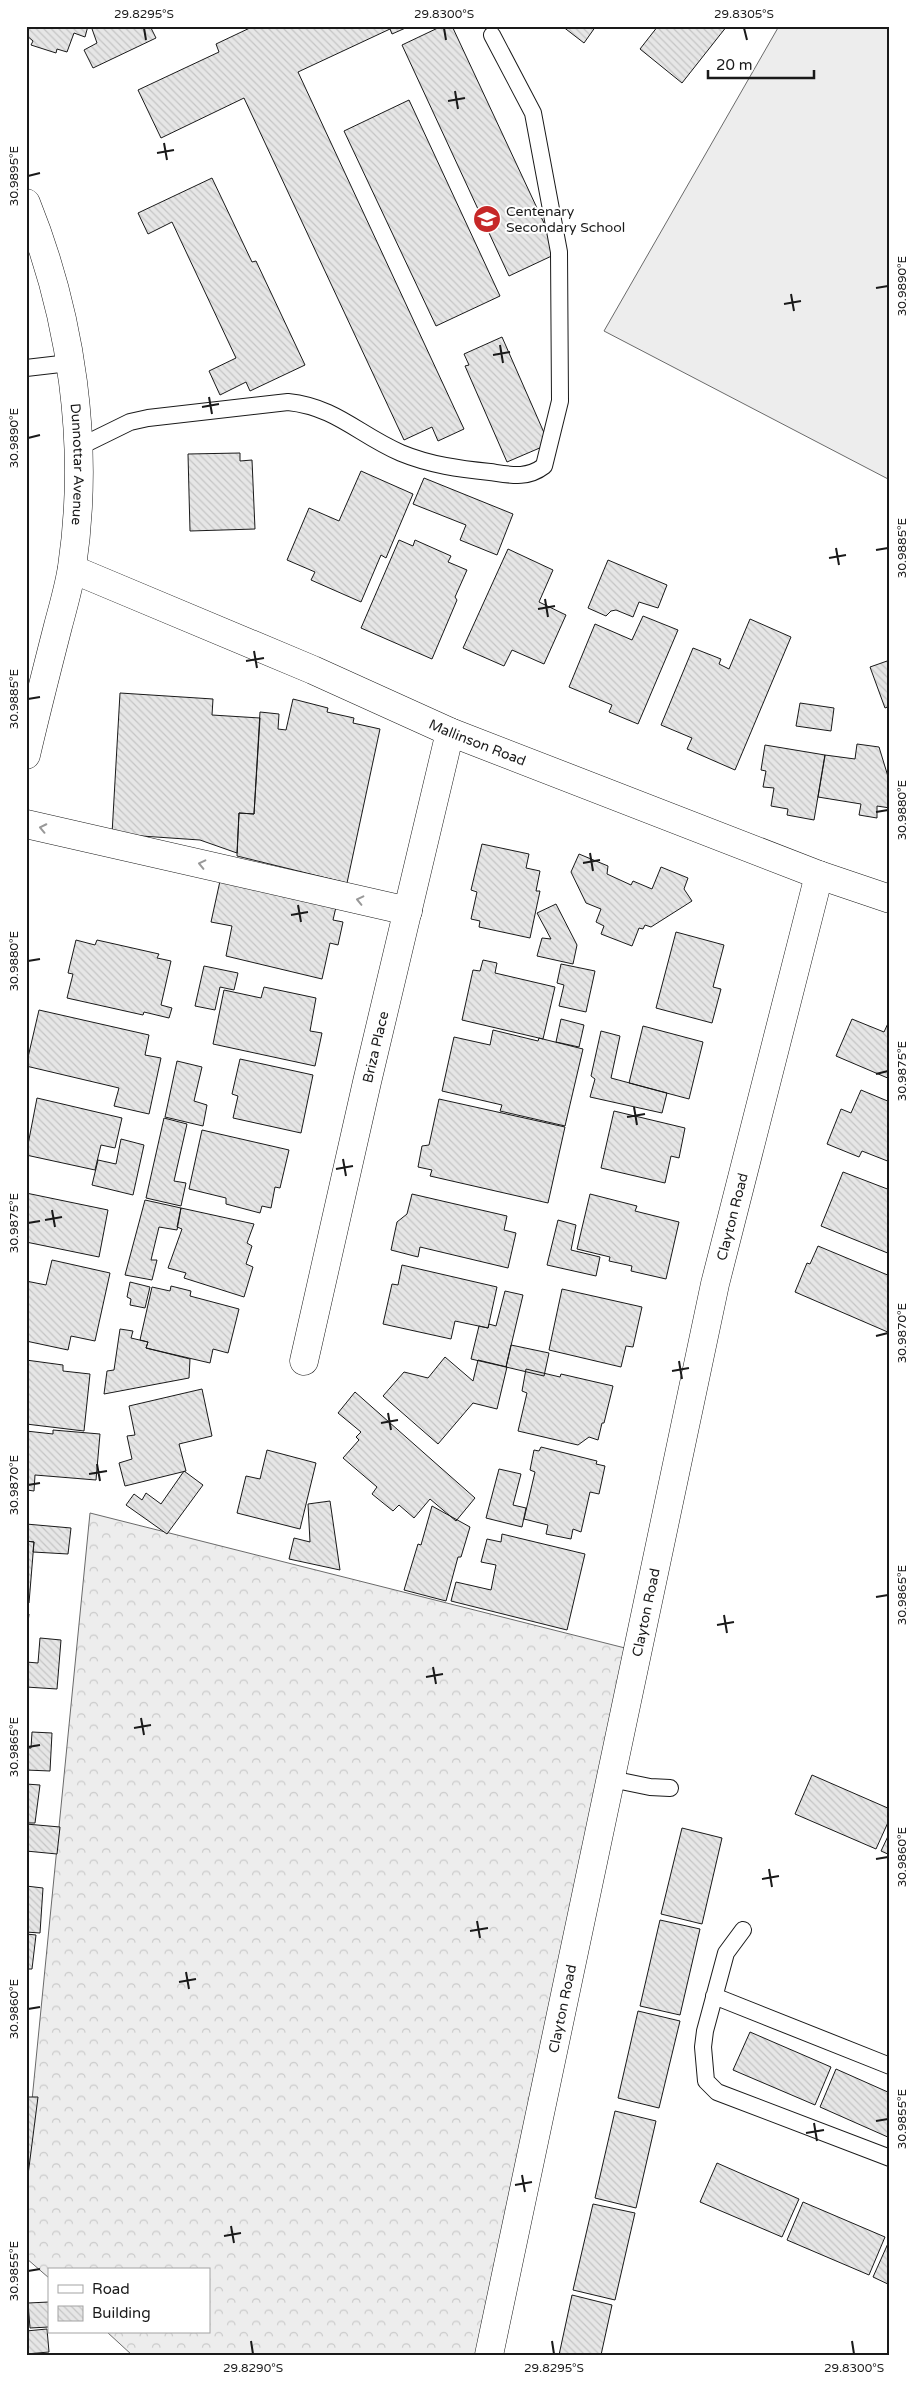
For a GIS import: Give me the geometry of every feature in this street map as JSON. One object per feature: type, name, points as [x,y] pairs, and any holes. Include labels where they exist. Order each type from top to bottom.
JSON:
[{"type":"street","name":"Dunnottar Avenue","points":[[26,203],[41,240],[59,300],[76,414],[79,498],[72,568],[26,755]]},
{"type":"street","name":"Mallinson Road","points":[[72,568],[313,670],[450,732],[819,875],[890,899]]},
{"type":"street","name":"Briza Place","points":[[304,1361],[450,732]]},
{"type":"street","points":[[26,824],[408,911]]},
{"type":"street","name":"Clayton Road","points":[[489,2355],[715,1284],[819,875]]},
{"type":"lane","points":[[77,448],[130,422],[148,418],[288,402],[308,404],[332,413],[401,452],[446,467],[522,476],[536,472],[544,466],[560,401],[559,252],[534,113],[492,35]]},
{"type":"lane","points":[[26,368],[69,363]]},
{"type":"lane","points":[[611,1779],[650,1787],[670,1788]]},
{"type":"lane","points":[[743,1930],[726,1953],[705,2032],[703,2047],[706,2081],[717,2092],[890,2158]]},
{"type":"lane","points":[[714,1996],[890,2066]]},
{"type":"green space","points":[[90,1513],[625,1648],[487,2355],[132,2355],[109,2334],[210,2334],[210,2268],[48,2268],[48,2277],[26,2258],[26,2161]]},
{"type":"shaded area","points":[[779,26],[890,26],[890,480],[604,331]]},
{"type":"building","points":[[26,26],[88,26],[85,37],[74,33],[67,52],[57,49],[56,53],[31,45],[33,41],[26,35]]},
{"type":"building","points":[[91,26],[150,26],[156,38],[93,68],[84,50],[97,43]]},
{"type":"building","points":[[254,26],[410,26],[392,34],[390,29],[298,72],[464,429],[438,441],[432,427],[404,440],[244,98],[161,138],[138,90],[219,52],[216,44]]},
{"type":"building","points":[[442,26],[452,26],[558,253],[509,276],[402,45]]},
{"type":"building","points":[[562,26],[596,26],[584,43]]},
{"type":"building","points":[[658,26],[727,26],[682,83],[640,49]]},
{"type":"building","points":[[409,100],[500,296],[436,326],[344,131]]},
{"type":"building","points":[[212,178],[252,262],[256,261],[305,365],[250,391],[246,382],[220,395],[209,371],[236,358],[172,222],[148,234],[138,213]]},
{"type":"building","points":[[502,337],[549,444],[507,462],[465,366],[469,365],[464,354]]},
{"type":"building","points":[[240,453],[240,461],[252,460],[255,529],[190,531],[188,454]]},
{"type":"building","points":[[361,471],[413,494],[386,558],[381,555],[361,602],[311,580],[315,572],[287,560],[309,508],[339,521]]},
{"type":"building","points":[[424,478],[513,514],[497,555],[460,540],[466,525],[413,504]]},
{"type":"building","points":[[399,540],[413,546],[415,540],[451,556],[448,562],[467,570],[455,597],[457,600],[432,659],[361,628]]},
{"type":"building","points":[[508,549],[553,570],[539,602],[566,615],[544,664],[512,650],[504,666],[463,648]]},
{"type":"building","points":[[608,560],[667,585],[658,608],[639,602],[633,617],[616,610],[611,611],[606,616],[588,608]]},
{"type":"building","points":[[643,616],[678,630],[638,724],[609,712],[612,705],[569,687],[595,624],[632,640]]},
{"type":"building","points":[[750,619],[791,637],[735,770],[687,749],[692,738],[661,725],[693,648],[721,659],[719,664],[729,669]]},
{"type":"building","points":[[890,660],[890,706],[885,708],[870,667]]},
{"type":"building","points":[[120,693],[213,699],[212,715],[260,718],[254,814],[239,813],[237,853],[200,840],[112,834]]},
{"type":"building","points":[[293,699],[328,708],[327,712],[354,718],[353,723],[380,729],[347,883],[237,856],[239,813],[254,814],[260,712],[279,714],[278,729],[286,730]]},
{"type":"building","points":[[800,703],[834,708],[831,731],[796,726]]},
{"type":"building","points":[[857,744],[879,747],[890,783],[890,808],[877,806],[877,818],[859,815],[861,804],[818,797],[825,755],[855,759]]},
{"type":"building","points":[[765,745],[825,755],[814,820],[787,815],[788,809],[771,806],[774,788],[763,787],[766,771],[761,770]]},
{"type":"building","points":[[482,844],[529,854],[526,868],[540,871],[536,891],[540,891],[530,938],[479,927],[480,921],[471,919],[477,892],[471,890]]},
{"type":"building","points":[[579,854],[608,866],[607,874],[631,885],[633,881],[652,889],[661,867],[688,878],[684,889],[692,901],[651,927],[645,925],[643,929],[639,928],[632,946],[601,934],[604,926],[596,922],[601,909],[586,903],[571,872]]},
{"type":"building","points":[[220,881],[336,907],[333,920],[343,922],[338,945],[330,943],[322,979],[226,956],[232,926],[211,922]]},
{"type":"building","points":[[556,904],[577,945],[573,964],[537,956],[542,938],[551,939],[537,913]]},
{"type":"building","points":[[676,932],[724,945],[713,987],[721,989],[712,1023],[656,1008]]},
{"type":"building","points":[[76,940],[95,945],[97,940],[159,954],[157,958],[171,961],[161,1005],[172,1008],[169,1018],[144,1012],[143,1015],[67,998],[73,974],[68,973]]},
{"type":"building","points":[[483,960],[497,963],[495,973],[555,987],[543,1039],[462,1020],[473,970],[480,971]]},
{"type":"building","points":[[561,964],[595,971],[586,1012],[559,1006],[564,985],[557,983]]},
{"type":"building","points":[[204,966],[238,973],[234,990],[220,987],[215,1010],[195,1006]]},
{"type":"building","points":[[264,987],[316,998],[310,1031],[322,1033],[315,1066],[213,1044],[224,990],[261,998]]},
{"type":"building","points":[[39,1010],[149,1035],[145,1055],[161,1058],[149,1114],[114,1106],[119,1088],[26,1066]]},
{"type":"building","points":[[561,1019],[584,1025],[579,1047],[556,1042]]},
{"type":"building","points":[[852,1019],[884,1032],[890,1019],[890,1079],[836,1056]]},
{"type":"building","points":[[643,1026],[703,1042],[689,1099],[629,1083]]},
{"type":"building","points":[[493,1030],[538,1041],[539,1038],[583,1049],[565,1126],[500,1111],[502,1105],[442,1091],[454,1037],[490,1045]]},
{"type":"building","points":[[601,1031],[620,1036],[611,1078],[667,1093],[662,1113],[590,1097],[595,1079],[591,1076]]},
{"type":"building","points":[[240,1059],[313,1075],[301,1133],[233,1118],[238,1096],[232,1094]]},
{"type":"building","points":[[177,1061],[202,1067],[194,1101],[207,1105],[203,1126],[165,1117]]},
{"type":"building","points":[[861,1090],[890,1102],[890,1162],[862,1151],[859,1157],[827,1144],[841,1109],[851,1113]]},
{"type":"building","points":[[37,1098],[122,1118],[115,1148],[101,1145],[95,1170],[26,1155]]},
{"type":"building","points":[[439,1099],[565,1127],[548,1203],[430,1176],[432,1170],[418,1167],[422,1146],[429,1145]]},
{"type":"building","points":[[614,1111],[685,1128],[679,1158],[671,1156],[665,1183],[601,1168]]},
{"type":"building","points":[[164,1118],[187,1124],[174,1181],[186,1183],[181,1206],[146,1198]]},
{"type":"building","points":[[202,1130],[289,1150],[280,1188],[275,1187],[271,1208],[262,1206],[260,1213],[226,1204],[226,1198],[189,1189]]},
{"type":"building","points":[[121,1139],[144,1145],[133,1195],[92,1185],[98,1160],[116,1164]]},
{"type":"building","points":[[843,1172],[890,1190],[890,1254],[821,1226]]},
{"type":"building","points":[[26,1193],[108,1210],[99,1257],[26,1242]]},
{"type":"building","points":[[412,1194],[507,1216],[504,1230],[516,1233],[508,1268],[420,1247],[418,1257],[391,1250],[397,1222],[407,1214]]},
{"type":"building","points":[[590,1194],[637,1206],[635,1211],[679,1222],[666,1279],[631,1271],[632,1266],[609,1261],[610,1257],[577,1249]]},
{"type":"building","points":[[145,1200],[181,1208],[177,1230],[159,1227],[151,1260],[157,1260],[152,1280],[125,1275]]},
{"type":"building","points":[[181,1208],[254,1224],[247,1243],[252,1246],[246,1264],[253,1267],[244,1297],[184,1278],[186,1273],[168,1268],[182,1229],[177,1227]]},
{"type":"building","points":[[558,1220],[576,1225],[571,1250],[600,1257],[596,1276],[547,1265]]},
{"type":"building","points":[[818,1246],[890,1276],[890,1333],[795,1292],[807,1263],[810,1264]]},
{"type":"building","points":[[52,1260],[110,1273],[95,1341],[71,1336],[68,1350],[26,1341],[26,1281],[46,1285]]},
{"type":"building","points":[[402,1265],[497,1287],[488,1328],[455,1321],[451,1339],[383,1324],[392,1284],[398,1285]]},
{"type":"building","points":[[130,1282],[150,1287],[145,1308],[130,1305],[131,1299],[127,1297]]},
{"type":"building","points":[[171,1286],[191,1291],[190,1296],[239,1309],[228,1353],[213,1349],[210,1363],[146,1348],[148,1342],[140,1340],[152,1287],[170,1291]]},
{"type":"building","points":[[562,1289],[642,1307],[633,1347],[626,1346],[621,1367],[549,1350]]},
{"type":"building","points":[[505,1291],[523,1295],[506,1367],[471,1359],[479,1326],[488,1328],[489,1324],[496,1326]]},
{"type":"building","points":[[120,1329],[133,1331],[131,1338],[148,1342],[146,1348],[190,1359],[189,1378],[104,1394],[107,1371],[114,1370]]},
{"type":"building","points":[[511,1345],[549,1353],[544,1376],[506,1367]]},
{"type":"building","points":[[445,1357],[473,1381],[478,1360],[507,1367],[497,1409],[473,1403],[438,1444],[383,1396],[404,1372],[428,1378]]},
{"type":"building","points":[[26,1360],[63,1365],[63,1371],[90,1374],[84,1431],[26,1424]]},
{"type":"building","points":[[526,1369],[560,1377],[561,1374],[613,1386],[598,1440],[589,1437],[578,1445],[518,1431],[527,1393],[522,1391]]},
{"type":"building","points":[[202,1389],[212,1436],[179,1444],[186,1471],[125,1486],[119,1463],[132,1459],[127,1436],[135,1435],[129,1406]]},
{"type":"building","points":[[355,1392],[475,1498],[456,1521],[430,1499],[414,1518],[399,1505],[393,1511],[372,1494],[377,1487],[343,1458],[359,1440],[356,1437],[361,1432],[338,1413]]},
{"type":"building","points":[[53,1430],[100,1434],[96,1480],[35,1475],[34,1491],[27,1490],[26,1497],[26,1431],[53,1434]]},
{"type":"building","points":[[541,1447],[597,1461],[596,1464],[605,1466],[599,1494],[590,1492],[581,1532],[573,1529],[571,1539],[546,1534],[548,1525],[524,1519],[535,1472],[530,1470],[534,1450],[539,1451]]},
{"type":"building","points":[[267,1450],[316,1463],[300,1529],[237,1513],[246,1476],[260,1479]]},
{"type":"building","points":[[499,1469],[521,1474],[513,1505],[526,1508],[522,1527],[486,1518]]},
{"type":"building","points":[[184,1471],[203,1485],[167,1534],[126,1505],[134,1494],[142,1500],[146,1493],[161,1504]]},
{"type":"building","points":[[330,1501],[340,1570],[289,1559],[294,1538],[310,1542],[308,1504]]},
{"type":"building","points":[[432,1506],[470,1527],[461,1557],[458,1557],[446,1601],[404,1590],[418,1544],[421,1545]]},
{"type":"building","points":[[26,1524],[71,1528],[68,1554],[33,1552],[34,1542],[26,1541]]},
{"type":"building","points":[[502,1534],[585,1554],[567,1630],[451,1601],[456,1582],[491,1590],[496,1565],[481,1562],[487,1539],[501,1542]]},
{"type":"building","points":[[26,1541],[34,1542],[29,1603],[26,1603]]},
{"type":"building","points":[[26,1614],[29,1614],[26,1640]]},
{"type":"building","points":[[40,1638],[61,1640],[57,1689],[26,1687],[26,1662],[38,1663]]},
{"type":"building","points":[[32,1732],[52,1733],[50,1771],[26,1770],[26,1748],[31,1748]]},
{"type":"building","points":[[812,1775],[890,1809],[890,1818],[876,1849],[795,1814]]},
{"type":"building","points":[[26,1784],[40,1785],[35,1823],[26,1823]]},
{"type":"building","points":[[26,1824],[60,1827],[57,1854],[26,1851]]},
{"type":"building","points":[[682,1828],[722,1838],[702,1924],[661,1914]]},
{"type":"building","points":[[890,1832],[890,1855],[881,1851]]},
{"type":"building","points":[[26,1886],[43,1888],[40,1933],[26,1932]]},
{"type":"building","points":[[660,1920],[700,1929],[680,2015],[640,2006]]},
{"type":"building","points":[[26,1934],[36,1935],[32,1969],[28,1969],[27,1976]]},
{"type":"building","points":[[638,2011],[680,2021],[659,2108],[618,2098]]},
{"type":"building","points":[[750,2032],[831,2067],[815,2105],[733,2070]]},
{"type":"building","points":[[836,2069],[890,2093],[890,2138],[820,2107]]},
{"type":"building","points":[[26,2097],[38,2097],[28,2175],[26,2175]]},
{"type":"building","points":[[615,2111],[656,2121],[636,2208],[595,2198]]},
{"type":"building","points":[[717,2163],[799,2199],[782,2237],[700,2202]]},
{"type":"building","points":[[803,2202],[885,2237],[869,2275],[787,2240]]},
{"type":"building","points":[[593,2204],[635,2213],[615,2300],[573,2290]]},
{"type":"building","points":[[890,2239],[890,2285],[873,2277]]},
{"type":"building","points":[[572,2295],[612,2305],[601,2355],[559,2355]]},
{"type":"building","points":[[48,2302],[48,2327],[30,2328],[28,2303]]},
{"type":"building","points":[[47,2329],[49,2352],[26,2354],[26,2331]]},
{"type":"place","name":"Centenary Secondary School","points":[[487,219]]}]
